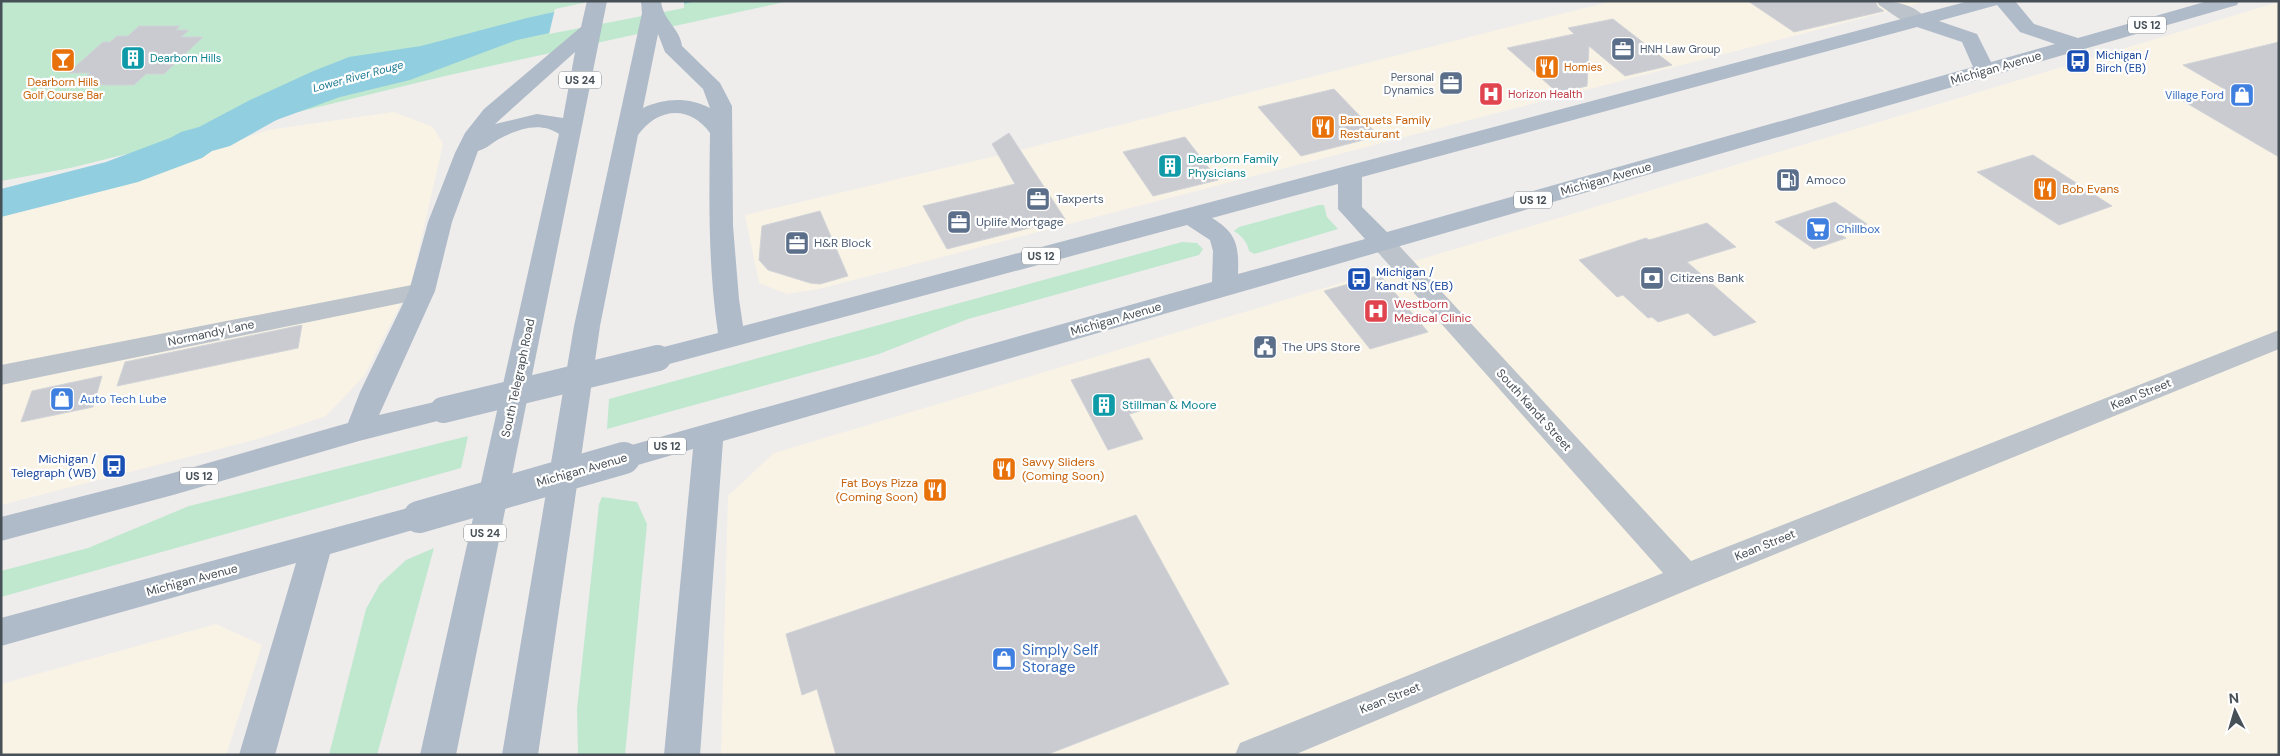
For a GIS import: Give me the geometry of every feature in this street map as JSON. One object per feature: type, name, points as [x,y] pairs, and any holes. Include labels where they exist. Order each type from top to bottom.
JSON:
[{"type":"main road","name":"South Telegraph Road","points":[[438,755],[597,1]]},
{"type":"main road","name":"US 12","points":[[1,528],[164,486],[359,430],[658,358],[1992,1]]},
{"type":"main road","points":[[2004,1],[2027,28],[2044,35],[2078,44]]},
{"type":"main road","name":"Michigan Avenue","points":[[1,632],[317,546],[2230,1]]},
{"type":"main road","points":[[652,7],[671,38],[672,48],[713,87],[721,106],[721,226],[726,298],[732,338]]},
{"type":"main road","points":[[520,755],[587,326],[652,7]]},
{"type":"main road","points":[[1918,21],[1970,38],[1986,71]]},
{"type":"main road","points":[[359,430],[374,392],[422,291],[440,222],[466,153],[476,133],[492,114],[590,29]]},
{"type":"main road","points":[[627,134],[637,120],[647,114],[673,107],[691,107],[701,111],[709,116],[720,131]]},
{"type":"main road","points":[[466,153],[484,138],[519,123],[556,122],[571,131]]},
{"type":"main road","points":[[1350,173],[1350,209],[1383,242]]},
{"type":"main road","points":[[1188,216],[1210,226],[1222,236],[1227,248],[1224,288]]},
{"type":"main road","points":[[682,755],[709,434]]},
{"type":"main road","points":[[257,755],[317,546]]},
{"type":"street","points":[[1886,1],[1918,21]]},
{"type":"street","name":"South Kandt Street","points":[[1383,242],[1686,577]]},
{"type":"street","name":"Normandy Lane","points":[[1,375],[422,291]]},
{"type":"street","name":"Kean Street","points":[[1253,755],[1686,577],[2279,339]]},
{"type":"shaded area","points":[[1613,1],[1928,1],[819,289],[787,294],[759,283],[745,215],[1000,155]]},
{"type":"shaded area","points":[[2279,2],[2279,755],[721,755],[728,496],[774,453]]},
{"type":"shaded area","points":[[394,112],[433,127],[443,144],[411,284],[364,376],[326,416],[258,439],[1,505],[1,216],[51,205],[268,130]]},
{"type":"shaded area","points":[[216,624],[262,645],[226,755],[1,755],[1,684]]},
{"type":"green space","name":"Dearborn Hills","points":[[1,1],[789,1],[445,76],[70,168],[1,181]]},
{"type":"green space","points":[[1324,205],[1327,217],[1338,229],[1254,254],[1249,251],[1244,240],[1234,231],[1239,227]]},
{"type":"green space","points":[[1182,242],[1197,243],[1203,249],[1199,255],[968,319],[879,354],[607,429],[609,399]]},
{"type":"green space","points":[[468,436],[461,468],[1,597],[1,571],[88,548],[189,506]]},
{"type":"green space","points":[[602,497],[637,502],[647,524],[625,755],[578,755],[577,709],[599,504]]},
{"type":"green space","points":[[434,548],[377,755],[329,755],[366,609],[380,584],[406,560]]},
{"type":"water","points":[[604,1],[697,1],[517,40],[410,80],[340,97],[268,123],[244,105],[308,78],[311,72],[349,57],[421,46],[527,18]]},
{"type":"pier","points":[[592,1],[684,1],[684,8],[549,34],[555,9]]},
{"type":"building","points":[[1748,1],[1875,1],[1878,7],[1884,11],[1794,32]]},
{"type":"building","points":[[1613,19],[1672,65],[1625,76],[1589,46],[1587,86],[1558,93],[1507,48],[1574,34],[1568,28]]},
{"type":"building","name":"Dearborn Hills","points":[[139,26],[180,26],[176,30],[189,30],[181,37],[203,37],[164,74],[146,74],[134,85],[76,85],[90,73],[68,73],[103,42],[110,42],[117,36],[128,36]]},
{"type":"building","name":"Village Ford","points":[[2279,42],[2279,157],[2183,101],[2226,90],[2183,65]]},
{"type":"building","name":"Banquets Family Restaurant","points":[[1334,89],[1379,136],[1301,156],[1258,107]]},
{"type":"building","points":[[1009,133],[1065,219],[947,249],[923,206],[1015,184],[992,144]]},
{"type":"building","name":"Dearborn Family Physicians","points":[[1185,137],[1218,180],[1153,196],[1123,152]]},
{"type":"building","name":"Bob Evans","points":[[2033,155],[2112,206],[2059,225],[1977,172]]},
{"type":"building","name":"Chillbox","points":[[1835,202],[1867,224],[1839,234],[1846,238],[1814,249],[1775,222]]},
{"type":"building","name":"H&R Block","points":[[820,211],[848,276],[820,284],[810,283],[768,270],[759,260],[762,226]]},
{"type":"building","name":"Citizens Bank","points":[[1707,223],[1736,247],[1687,262],[1756,322],[1714,336],[1688,313],[1658,322],[1652,317],[1648,318],[1623,295],[1617,297],[1579,260],[1646,238],[1649,240]]},
{"type":"building","name":"Westborn Medical Clinic","points":[[1380,275],[1428,332],[1370,349],[1324,291]]},
{"type":"building","points":[[302,325],[298,348],[117,386],[125,362]]},
{"type":"building","name":"Stillman & Moore","points":[[1149,358],[1175,401],[1129,414],[1143,439],[1108,450],[1071,380]]},
{"type":"building","name":"Auto Tech Lube","points":[[102,376],[93,407],[21,422],[32,391]]},
{"type":"building","name":"Simply Self Storage","points":[[1136,515],[1229,684],[1046,755],[836,755],[817,689],[802,695],[786,634]]},
{"type":"waterway","name":"Lower River Rouge","points":[[1,203],[122,172],[186,148],[197,141],[214,137],[265,109],[324,82]]},
{"type":"place","name":"HNH Law Group","points":[[1623,49]]},
{"type":"place","name":"Dearborn Hills","points":[[133,58]]},
{"type":"place","name":"Dearborn Hills Golf Course Bar","points":[[63,60]]},
{"type":"place","name":"Michigan / Birch (EB)","points":[[2078,61]]},
{"type":"place","name":"Homies","points":[[1547,67]]},
{"type":"place","name":"Personal Dynamics","points":[[1451,83]]},
{"type":"place","name":"Horizon Health","points":[[1491,94]]},
{"type":"place","name":"Village Ford","points":[[2242,95]]},
{"type":"place","name":"Banquets Family Restaurant","points":[[1323,127]]},
{"type":"place","name":"Dearborn Family Physicians","points":[[1170,166]]},
{"type":"place","name":"Amoco","points":[[1788,180]]},
{"type":"place","name":"Bob Evans","points":[[2045,189]]},
{"type":"place","name":"Taxperts","points":[[1038,199]]},
{"type":"place","name":"Uplife Mortgage","points":[[959,222]]},
{"type":"place","name":"Chillbox","points":[[1818,229]]},
{"type":"place","name":"H&R Block","points":[[797,243]]},
{"type":"place","name":"Citizens Bank","points":[[1652,278]]},
{"type":"place","name":"Michigan / Kandt NS (EB)","points":[[1359,279]]},
{"type":"place","name":"Westborn Medical Clinic","points":[[1376,311]]},
{"type":"place","name":"The UPS Store","points":[[1265,347]]},
{"type":"place","name":"Auto Tech Lube","points":[[62,399]]},
{"type":"place","name":"Stillman & Moore","points":[[1104,405]]},
{"type":"place","name":"Michigan / Telegraph (WB)","points":[[114,466]]},
{"type":"place","name":"Savvy Sliders (Coming Soon)","points":[[1004,469]]},
{"type":"place","name":"Fat Boys Pizza (Coming Soon)","points":[[935,490]]},
{"type":"place","name":"Simply Self Storage","points":[[1004,659]]}]
